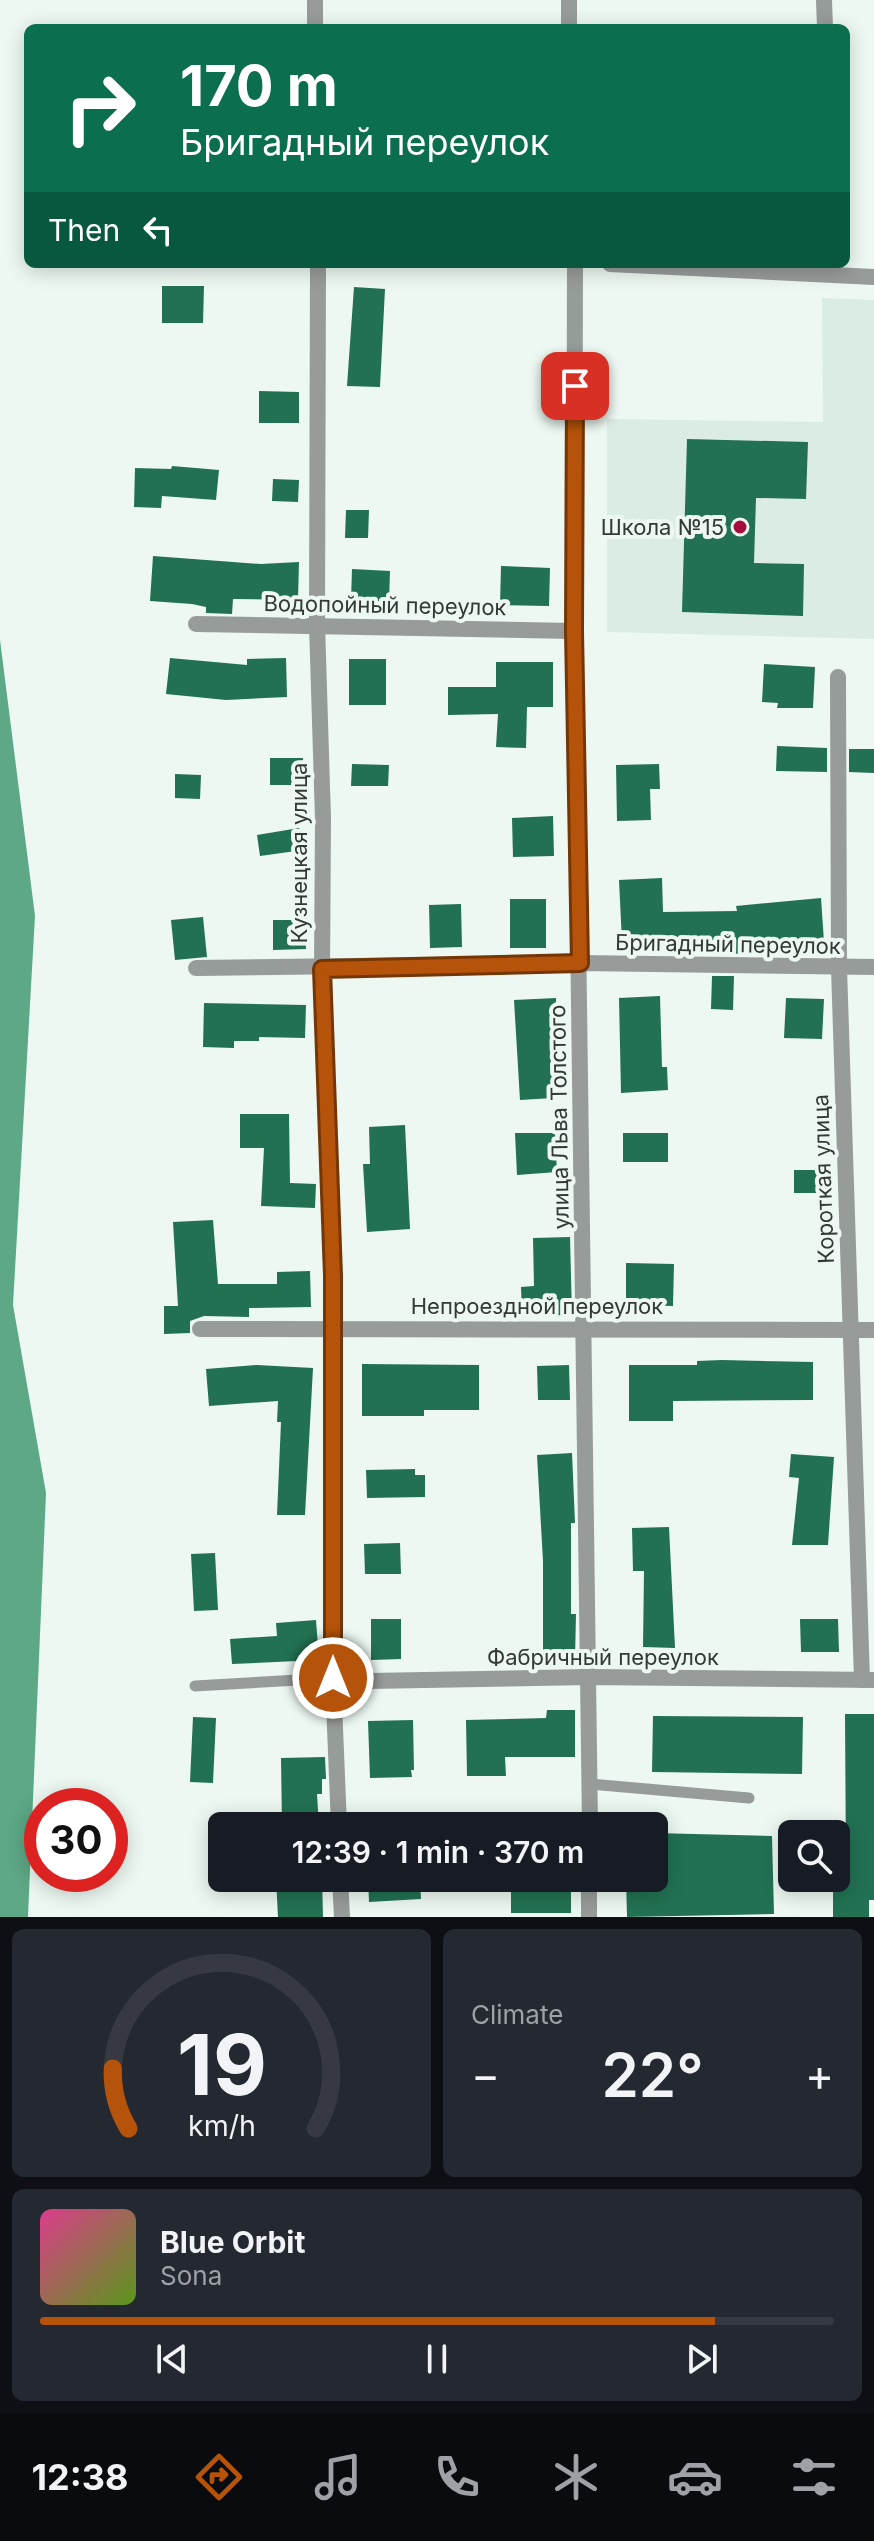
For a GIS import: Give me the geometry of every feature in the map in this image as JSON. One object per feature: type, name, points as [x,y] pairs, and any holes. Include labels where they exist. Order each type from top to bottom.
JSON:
[{"type":"street","points":[[315,0],[315,24]]},
{"type":"street","points":[[569,0],[569,24]]},
{"type":"street","points":[[824,0],[825,24]]},
{"type":"street","name":"Кузнецкая улица","points":[[318,268],[317,624],[323,819],[322,969],[333,1327],[333,1678],[338,1812]]},
{"type":"street","name":"улица Льва Толстого","points":[[575,268],[574,631],[590,1812]]},
{"type":"street","points":[[763,268],[839,270],[874,277]]},
{"type":"street","name":"Водопойный переулок","points":[[196,624],[574,631]]},
{"type":"street","name":"Короткая улица","points":[[838,677],[839,968],[849,1330],[868,1680]]},
{"type":"street","name":"Бригадный переулок","points":[[196,968],[322,969],[580,963],[874,967]]},
{"type":"street","name":"Непроездной переулок","points":[[200,1329],[874,1330]]},
{"type":"street","name":"Фабричный переулок","points":[[333,1678],[406,1681],[589,1677],[868,1680]]},
{"type":"street","points":[[341,1892],[342,1917]]},
{"type":"street","points":[[589,1892],[589,1917]]},
{"type":"lane","points":[[195,1686],[333,1678]]},
{"type":"lane","points":[[590,1784],[749,1798]]},
{"type":"shaded area","name":"Школа №15","points":[[822,298],[874,300],[874,639],[607,632],[607,419],[823,422]]},
{"type":"shaded area","points":[[0,640],[35,916],[13,1305],[46,1493],[33,1788],[24,1788],[24,1892],[29,1892],[28,1917],[0,1917]]},
{"type":"building","points":[[162,286],[204,286],[203,323],[162,323]]},
{"type":"building","points":[[354,287],[385,289],[380,387],[347,386]]},
{"type":"building","points":[[259,391],[299,392],[299,423],[259,423]]},
{"type":"building","points":[[687,439],[808,442],[806,499],[756,498],[754,563],[804,564],[803,616],[682,612]]},
{"type":"building","points":[[172,466],[219,470],[216,500],[162,496],[161,508],[134,507],[135,468],[171,469]]},
{"type":"building","points":[[273,479],[299,480],[298,502],[272,501]]},
{"type":"building","points":[[346,510],[369,510],[368,538],[345,538]]},
{"type":"building","points":[[153,556],[261,564],[299,562],[298,600],[233,599],[232,614],[206,613],[206,607],[192,604],[150,601]]},
{"type":"building","points":[[501,566],[550,568],[549,606],[500,605]]},
{"type":"building","points":[[352,569],[390,571],[389,602],[351,600]]},
{"type":"building","points":[[170,658],[247,665],[247,659],[286,658],[287,697],[226,700],[166,694]]},
{"type":"building","points":[[349,659],[386,659],[386,705],[349,705]]},
{"type":"building","points":[[496,662],[553,662],[553,707],[527,707],[526,748],[496,747],[498,714],[448,715],[448,687],[496,687]]},
{"type":"building","points":[[764,664],[815,667],[813,708],[777,708],[778,703],[762,702]]},
{"type":"building","points":[[777,746],[827,748],[827,772],[776,771]]},
{"type":"building","points":[[849,749],[874,749],[874,773],[849,772]]},
{"type":"building","points":[[270,758],[303,758],[303,785],[270,785]]},
{"type":"building","points":[[352,764],[389,765],[388,786],[351,786]]},
{"type":"building","points":[[659,764],[660,789],[650,789],[651,820],[617,821],[616,765]]},
{"type":"building","points":[[175,774],[201,775],[200,799],[175,798]]},
{"type":"building","points":[[553,816],[554,856],[513,857],[512,818]]},
{"type":"building","points":[[299,828],[303,850],[260,856],[257,835]]},
{"type":"building","points":[[662,878],[663,912],[737,911],[736,906],[821,898],[824,942],[756,948],[756,954],[692,953],[691,939],[622,942],[619,880]]},
{"type":"building","points":[[510,899],[546,899],[546,948],[510,948]]},
{"type":"building","points":[[461,904],[462,947],[430,948],[429,905]]},
{"type":"building","points":[[203,917],[207,957],[175,960],[171,920]]},
{"type":"building","points":[[273,920],[305,920],[306,949],[273,950]]},
{"type":"building","points":[[712,976],[734,976],[733,1010],[711,1009]]},
{"type":"building","points":[[660,996],[662,1067],[667,1067],[668,1090],[621,1093],[619,998]]},
{"type":"building","points":[[556,998],[558,1092],[553,1092],[553,1098],[520,1100],[514,1000]]},
{"type":"building","points":[[786,998],[824,999],[822,1039],[784,1038]]},
{"type":"building","points":[[204,1003],[306,1005],[305,1038],[259,1037],[259,1041],[234,1041],[234,1048],[203,1047]]},
{"type":"building","points":[[240,1114],[289,1114],[290,1183],[316,1184],[315,1208],[261,1206],[264,1148],[240,1148]]},
{"type":"building","points":[[405,1125],[410,1229],[367,1232],[363,1164],[370,1164],[369,1127]]},
{"type":"building","points":[[515,1133],[555,1133],[557,1172],[517,1175]]},
{"type":"building","points":[[623,1133],[668,1133],[668,1162],[623,1162]]},
{"type":"building","points":[[794,1170],[824,1170],[824,1193],[794,1193]]},
{"type":"building","points":[[213,1220],[218,1284],[277,1284],[277,1272],[310,1271],[311,1307],[249,1308],[249,1317],[204,1316],[190,1321],[190,1333],[164,1334],[164,1306],[178,1306],[173,1222]]},
{"type":"building","points":[[570,1237],[572,1315],[522,1316],[521,1287],[534,1286],[533,1238]]},
{"type":"building","points":[[626,1263],[674,1264],[673,1306],[626,1305]]},
{"type":"building","points":[[697,1361],[813,1362],[813,1400],[673,1401],[673,1421],[629,1421],[629,1365],[697,1365]]},
{"type":"building","points":[[362,1364],[479,1365],[479,1410],[424,1410],[424,1416],[362,1416]]},
{"type":"building","points":[[257,1365],[313,1368],[305,1515],[277,1515],[281,1422],[277,1422],[278,1401],[209,1406],[206,1369]]},
{"type":"building","points":[[569,1365],[570,1400],[538,1400],[537,1366]]},
{"type":"building","points":[[572,1453],[575,1523],[571,1523],[571,1614],[576,1614],[575,1659],[543,1659],[543,1561],[537,1455]]},
{"type":"building","points":[[791,1454],[834,1457],[828,1545],[792,1545],[799,1478],[789,1477]]},
{"type":"building","points":[[415,1469],[415,1475],[425,1475],[425,1497],[367,1498],[366,1470]]},
{"type":"building","points":[[669,1527],[675,1648],[643,1647],[644,1571],[633,1571],[632,1528]]},
{"type":"building","points":[[400,1543],[401,1574],[365,1574],[364,1544]]},
{"type":"building","points":[[215,1553],[218,1610],[194,1611],[191,1554]]},
{"type":"building","points":[[371,1619],[401,1619],[401,1659],[371,1660]]},
{"type":"building","points":[[800,1619],[838,1619],[839,1652],[801,1652]]},
{"type":"building","points":[[316,1620],[319,1660],[232,1664],[230,1639],[277,1636],[276,1623]]},
{"type":"building","points":[[547,1710],[575,1710],[575,1757],[505,1757],[506,1776],[467,1776],[466,1720],[546,1718]]},
{"type":"building","points":[[845,1714],[874,1714],[874,1900],[869,1900],[869,1917],[833,1917],[833,1892],[850,1892],[850,1820],[846,1820]]},
{"type":"building","points":[[653,1716],[803,1717],[802,1774],[652,1772]]},
{"type":"building","points":[[193,1717],[216,1718],[213,1783],[190,1782]]},
{"type":"building","points":[[413,1720],[412,1777],[370,1778],[368,1721]]},
{"type":"building","points":[[325,1757],[326,1779],[322,1779],[322,1794],[317,1794],[318,1812],[282,1812],[281,1758]]},
{"type":"building","points":[[668,1833],[772,1836],[774,1914],[627,1917],[626,1892],[668,1892]]},
{"type":"building","points":[[277,1892],[322,1892],[323,1917],[278,1917]]},
{"type":"building","points":[[369,1892],[421,1892],[421,1899],[369,1902]]},
{"type":"building","points":[[511,1892],[571,1892],[571,1913],[511,1913]]},
{"type":"place","name":"Школа №15","points":[[740,527]]},
{"type":"route","points":[[333,1678],[333,1276],[322,969],[580,963],[574,631],[575,386]]}]
